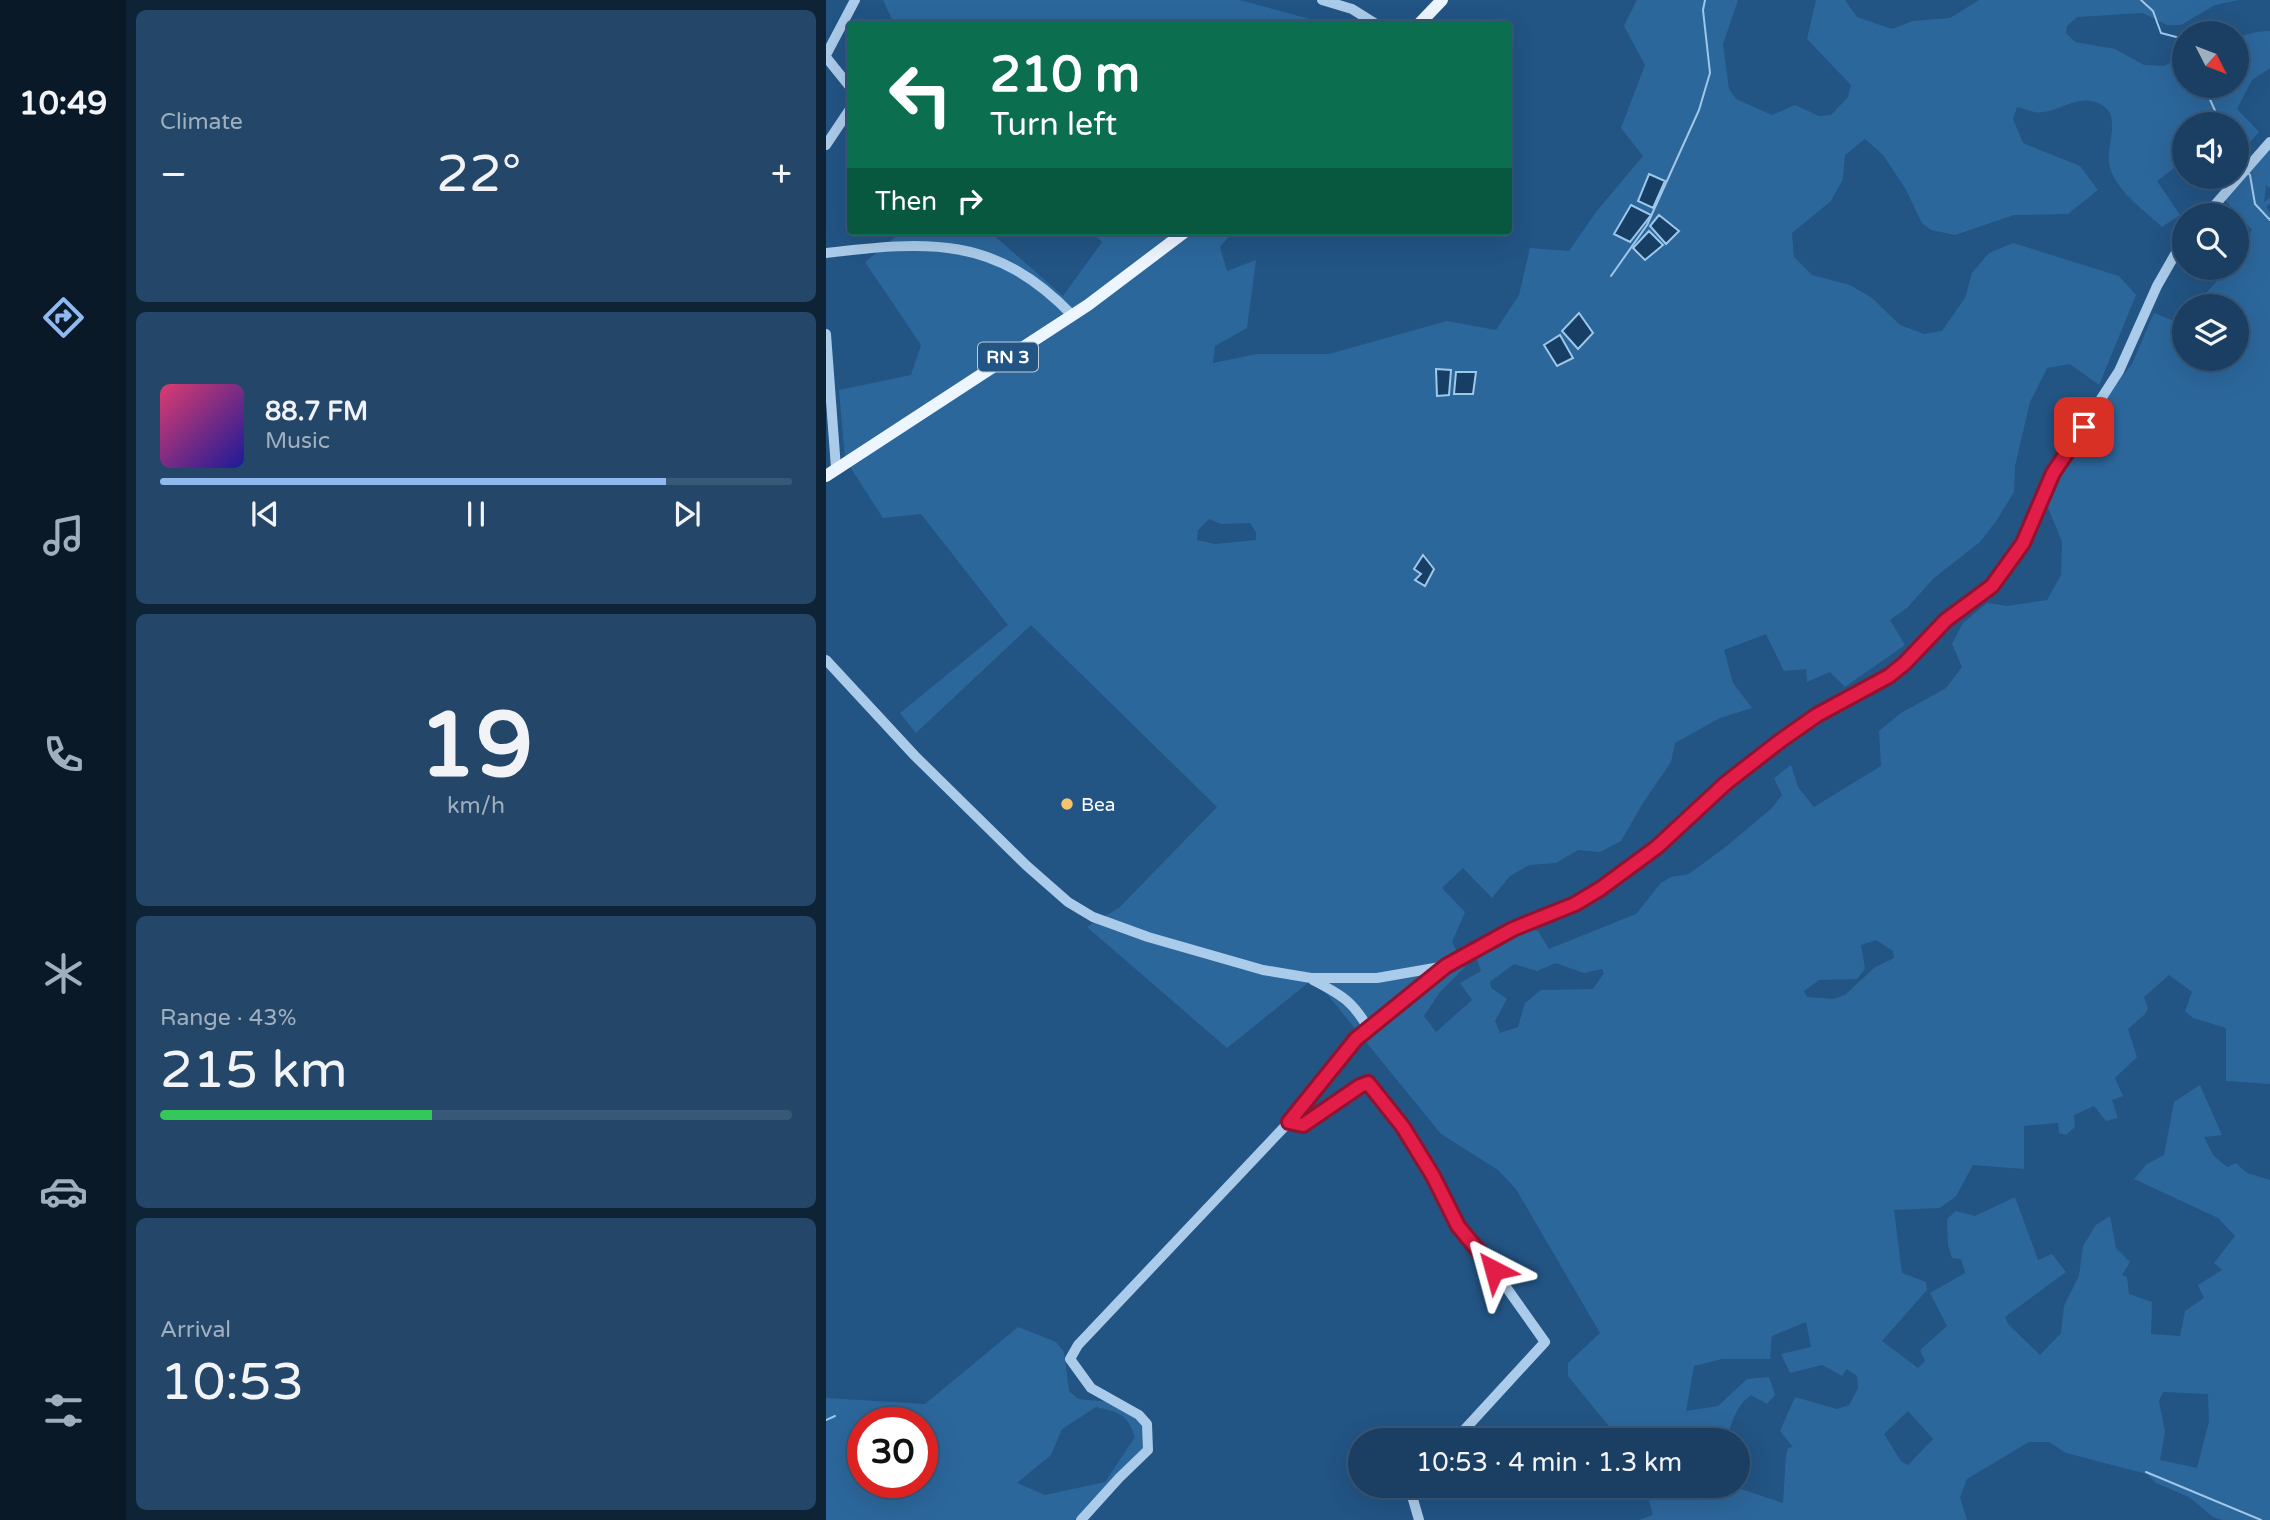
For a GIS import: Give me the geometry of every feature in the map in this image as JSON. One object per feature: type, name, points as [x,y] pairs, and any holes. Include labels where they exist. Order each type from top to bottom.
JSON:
[{"type":"main road","points":[[1422,21],[1442,0]]},
{"type":"main road","name":"RN 3","points":[[831,472],[1072,316],[1181,235]]},
{"type":"street","points":[[847,83],[826,56],[855,0]]},
{"type":"street","points":[[1322,0],[1352,9],[1371,21]]},
{"type":"street","points":[[826,145],[847,114]]},
{"type":"street","points":[[2216,203],[2270,142]]},
{"type":"street","points":[[826,253],[926,242],[976,252],[1000,261],[1054,297],[1072,316]]},
{"type":"street","points":[[1081,1520],[1148,1450],[1147,1424],[1139,1415],[1091,1388],[1070,1359],[1078,1345],[1289,1122],[1348,1048],[1368,1028],[1446,966],[1513,929],[1575,904],[1600,889],[1657,847],[1726,783],[1780,741],[1817,715],[1879,681],[1905,663],[1946,620],[1992,586],[2023,543],[2053,473],[2119,371],[2172,258]]},
{"type":"street","points":[[826,334],[831,472]]},
{"type":"street","points":[[826,660],[915,756],[1027,866],[1068,902],[1093,917],[1263,970],[1311,978],[1377,978],[1446,966]]},
{"type":"street","points":[[1311,978],[1352,1004],[1368,1028]]},
{"type":"street","points":[[1289,1122],[1303,1125],[1368,1083],[1403,1127],[1433,1176],[1458,1226],[1494,1270],[1545,1342],[1466,1428]]},
{"type":"street","points":[[1413,1498],[1419,1520]]},
{"type":"shaded area","points":[[883,0],[1240,0],[1317,21],[893,21]]},
{"type":"shaded area","points":[[1637,0],[1738,0],[1723,44],[1729,89],[1736,99],[1772,115],[1795,105],[1819,116],[1831,115],[1848,97],[1851,85],[1807,39],[1816,0],[1845,0],[1857,17],[1892,29],[1913,21],[1950,18],[1979,0],[2239,0],[2215,5],[2188,21],[2172,21],[2172,25],[2143,13],[2077,17],[2067,26],[2066,33],[2075,42],[2115,49],[2144,65],[2163,66],[2172,62],[2172,98],[2243,98],[2237,109],[2240,112],[2172,112],[2172,170],[2157,181],[2172,203],[2172,220],[2162,227],[2133,201],[2115,179],[2109,162],[2112,121],[2103,105],[2091,101],[2079,101],[2041,112],[2017,107],[2013,119],[2023,143],[2080,166],[2098,190],[2068,214],[2014,215],[1955,235],[1931,230],[1922,223],[1905,188],[1883,155],[1865,139],[1845,155],[1843,179],[1831,201],[1792,233],[1794,257],[1812,275],[1850,285],[1872,298],[1900,325],[1924,334],[1942,331],[1965,298],[1972,273],[1989,253],[2013,243],[2119,276],[2136,295],[2099,385],[2070,364],[2047,368],[2030,402],[2015,466],[2014,492],[1980,542],[1934,578],[1907,608],[1890,620],[1905,645],[1845,687],[1830,672],[1807,682],[1806,669],[1784,671],[1766,634],[1724,650],[1733,683],[1752,708],[1720,718],[1675,743],[1671,762],[1621,841],[1600,852],[1578,850],[1556,863],[1529,865],[1510,876],[1492,898],[1463,868],[1442,888],[1465,912],[1452,942],[1465,967],[1440,992],[1424,1016],[1436,1032],[1472,1000],[1460,983],[1481,971],[1475,954],[1524,927],[1538,931],[1549,949],[1636,914],[1661,883],[1671,877],[1689,874],[1772,808],[1782,795],[1774,778],[1791,765],[1798,787],[1814,807],[1881,766],[1879,731],[1901,713],[1946,688],[1962,667],[1952,644],[1963,623],[1987,603],[2007,606],[2047,600],[2061,575],[2062,542],[2047,505],[2060,468],[2085,422],[2132,364],[2154,313],[2172,320],[2172,371],[2249,371],[2249,294],[2205,294],[2218,280],[2249,280],[2249,235],[2252,230],[2249,227],[2249,203],[2228,203],[2224,199],[2233,189],[2249,189],[2249,172],[2270,149],[2270,188],[2266,185],[2264,202],[2270,198],[2266,207],[2270,212],[2270,1084],[2226,1081],[2226,1028],[2193,1018],[2185,1011],[2192,992],[2169,975],[2144,997],[2148,1008],[2145,1014],[2128,1029],[2137,1057],[2115,1078],[2123,1096],[2112,1100],[2118,1118],[2106,1121],[2094,1106],[2074,1115],[2075,1127],[2066,1135],[2059,1133],[2058,1123],[2024,1126],[2024,1169],[1973,1165],[1956,1196],[1940,1208],[1894,1210],[1902,1273],[1926,1282],[1927,1290],[1882,1341],[1918,1368],[1925,1361],[1920,1350],[1947,1326],[1930,1293],[1965,1273],[1961,1259],[1952,1258],[1948,1245],[1947,1219],[1956,1211],[1975,1216],[2015,1197],[2038,1260],[2052,1254],[2066,1272],[2005,1317],[2008,1324],[2040,1355],[2061,1333],[2064,1306],[2079,1276],[2083,1246],[2096,1225],[2110,1216],[2116,1248],[2130,1262],[2122,1275],[2127,1277],[2129,1294],[2152,1302],[2151,1334],[2180,1336],[2185,1311],[2204,1298],[2198,1285],[2222,1270],[2214,1263],[2235,1236],[2218,1218],[2134,1179],[2147,1164],[2164,1155],[2174,1102],[2200,1085],[2222,1135],[2204,1137],[2213,1155],[2227,1167],[2236,1163],[2247,1173],[2270,1180],[2270,1520],[2222,1520],[2213,1517],[2189,1497],[2156,1483],[2147,1474],[2066,1453],[2049,1442],[2029,1442],[1967,1479],[1960,1497],[1967,1520],[1639,1520],[1653,1515],[1648,1498],[1750,1498],[1750,1492],[1783,1503],[1786,1455],[1788,1448],[1793,1447],[1780,1431],[1795,1397],[1837,1409],[1849,1405],[1858,1388],[1857,1376],[1847,1369],[1842,1376],[1822,1365],[1790,1373],[1781,1354],[1811,1347],[1806,1322],[1772,1336],[1770,1359],[1722,1359],[1694,1366],[1686,1411],[1718,1406],[1747,1379],[1769,1377],[1775,1395],[1767,1404],[1751,1395],[1741,1404],[1731,1428],[1610,1428],[1568,1376],[1568,1363],[1600,1333],[1516,1189],[1498,1170],[1441,1134],[1314,978],[1227,1048],[1087,927],[1120,907],[1217,807],[1031,625],[916,733],[900,713],[1008,625],[921,514],[883,518],[845,459],[839,390],[911,375],[921,345],[865,262],[898,235],[994,235],[1063,296],[1102,242],[1095,235],[1230,235],[1220,247],[1227,271],[1256,260],[1247,328],[1215,346],[1213,363],[1257,354],[1329,354],[1447,321],[1496,330],[1519,295],[1530,248],[1569,251],[1596,212],[1643,156],[1621,128],[1645,65],[1624,26]],"holes":[[[1209,519],[1221,524],[1250,523],[1256,532],[1256,540],[1215,544],[1197,540],[1198,530]],[[1876,940],[1893,951],[1894,958],[1874,968],[1845,995],[1833,999],[1807,997],[1804,991],[1819,980],[1857,979],[1865,969],[1861,945]],[[1556,963],[1584,973],[1602,969],[1604,973],[1593,989],[1541,990],[1525,1003],[1518,1027],[1500,1033],[1495,1021],[1507,999],[1491,988],[1490,982],[1514,964],[1537,971]],[[2163,1392],[2208,1394],[2209,1422],[2197,1468],[2160,1460],[2165,1432],[2159,1401]],[[1908,1411],[1933,1439],[1908,1465],[1901,1461],[1884,1434]]]},
{"type":"shaded area","points":[[2270,31],[2270,68],[2252,80],[2249,86],[2249,34]]},
{"type":"shaded area","points":[[2249,122],[2259,132],[2249,143]]},
{"type":"shaded area","points":[[1649,174],[1665,181],[1653,208],[1638,201]]},
{"type":"shaded area","points":[[1631,205],[1651,215],[1630,242],[1614,234]]},
{"type":"shaded area","points":[[1659,215],[1679,231],[1666,244],[1650,226]]},
{"type":"shaded area","points":[[1649,231],[1663,245],[1645,260],[1633,248]]},
{"type":"shaded area","points":[[1579,313],[1593,333],[1578,349],[1562,331]]},
{"type":"shaded area","points":[[1560,335],[1573,358],[1557,366],[1544,345]]},
{"type":"shaded area","points":[[1436,369],[1451,370],[1449,395],[1437,396]]},
{"type":"shaded area","points":[[1456,372],[1476,372],[1473,394],[1454,394]]},
{"type":"shaded area","points":[[1423,555],[1434,569],[1425,586],[1415,580],[1421,574],[1414,569]]},
{"type":"shaded area","points":[[1018,1327],[1056,1342],[1064,1352],[1069,1391],[1078,1399],[1120,1403],[1132,1407],[1145,1430],[1145,1454],[1082,1520],[826,1520],[826,1398],[925,1404]],"holes":[[[1096,1407],[1121,1415],[1129,1423],[1135,1437],[1105,1482],[1045,1495],[1017,1483],[1051,1455],[1062,1429]]]},
{"type":"waterway","points":[[1611,276],[1647,225],[1699,110],[1710,73],[1703,10],[1705,0]]},
{"type":"waterway","points":[[2141,0],[2153,11],[2161,33],[2172,36]]},
{"type":"waterway","points":[[2209,98],[2216,112]]},
{"type":"waterway","points":[[2249,174],[2255,204],[2270,220]]},
{"type":"waterway","points":[[826,1420],[835,1416]]},
{"type":"waterway","points":[[2146,1472],[2261,1520]]},
{"type":"place","name":"Bea","points":[[1067,804]]},
{"type":"route","points":[[1494,1270],[1458,1226],[1433,1176],[1403,1127],[1368,1083],[1344,1096],[1303,1125],[1289,1122],[1356,1039],[1446,966],[1513,929],[1575,904],[1600,889],[1657,847],[1726,783],[1780,741],[1817,715],[1889,676],[1905,663],[1946,620],[1992,586],[2023,543],[2053,473],[2084,427]]}]
